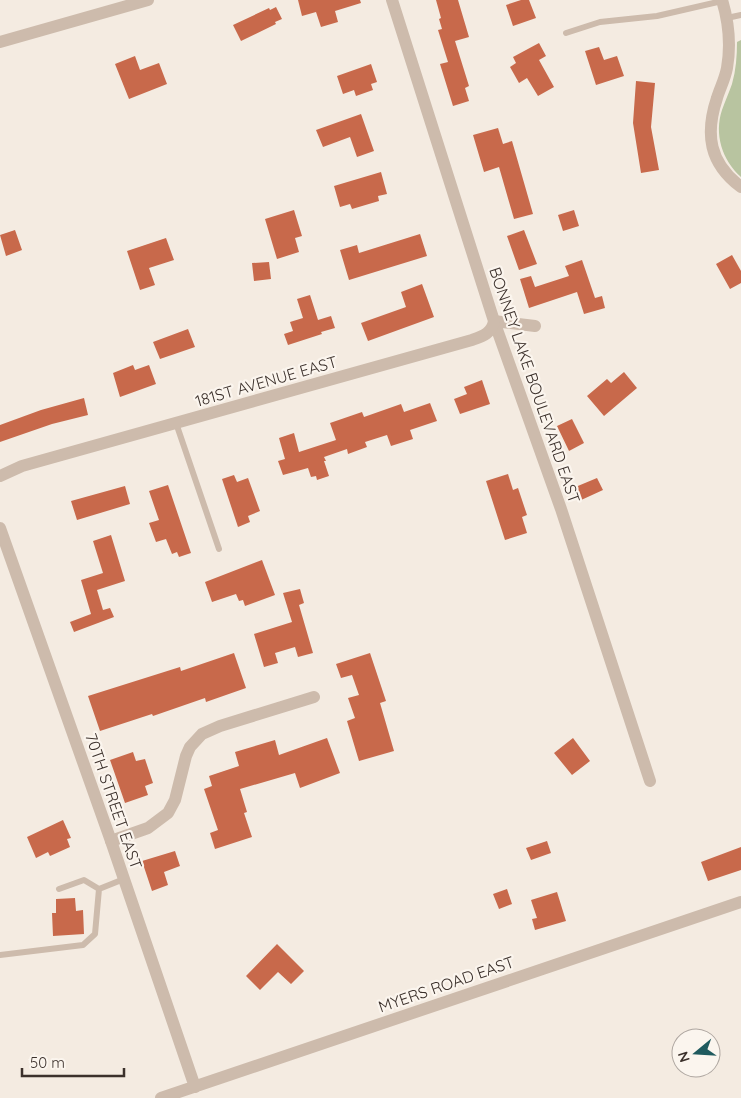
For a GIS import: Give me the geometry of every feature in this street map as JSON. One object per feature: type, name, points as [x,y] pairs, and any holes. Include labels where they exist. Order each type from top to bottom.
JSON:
[{"type":"street","points":[[0,42],[148,0]]},
{"type":"street","name":"BONNEY LAKE BOULEVARD EAST","points":[[392,0],[494,321],[561,509],[650,781]]},
{"type":"street","points":[[722,1],[730,36],[724,81],[717,98],[710,134],[711,146],[720,165],[732,180],[741,186]]},
{"type":"street","points":[[494,321],[535,326]]},
{"type":"street","name":"181ST AVENUE EAST","points":[[0,476],[22,466],[472,340],[489,332],[494,321]]},
{"type":"street","name":"70TH STREET EAST","points":[[0,528],[111,841],[195,1087]]},
{"type":"street","points":[[111,841],[148,828],[168,813],[175,800],[186,756],[190,747],[202,734],[220,726],[314,697]]},
{"type":"street","name":"MYERS ROAD EAST","points":[[161,1098],[741,902]]},
{"type":"lane","points":[[566,33],[600,22],[657,16],[722,1]]},
{"type":"lane","points":[[727,18],[741,15]]},
{"type":"lane","points":[[176,423],[220,549]]},
{"type":"lane","points":[[99,889],[124,879]]},
{"type":"lane","points":[[59,889],[84,880],[99,889]]},
{"type":"lane","points":[[0,955],[83,945],[95,934],[99,889]]},
{"type":"green space","points":[[741,40],[741,177],[734,170],[725,155],[719,137],[719,128],[722,110],[732,84],[737,42]]},
{"type":"building","points":[[298,0],[360,0],[361,3],[335,11],[338,22],[321,27],[316,12],[302,16]]},
{"type":"building","points":[[436,0],[458,0],[469,37],[455,41],[469,86],[465,88],[469,101],[453,106],[440,64],[448,62],[438,30],[442,29]]},
{"type":"building","points":[[521,0],[529,0],[536,18],[513,26],[506,5]]},
{"type":"building","points":[[276,7],[282,19],[275,22],[276,24],[241,41],[233,25],[269,8],[270,10]]},
{"type":"building","points":[[539,43],[546,56],[539,60],[554,87],[538,96],[527,78],[519,83],[510,67],[516,63],[513,57]]},
{"type":"building","points":[[599,47],[604,60],[617,56],[624,76],[596,85],[585,51]]},
{"type":"building","points":[[135,56],[140,70],[159,63],[167,84],[129,99],[115,64]]},
{"type":"building","points":[[371,64],[377,82],[371,84],[373,90],[356,96],[354,90],[343,94],[337,76]]},
{"type":"building","points":[[636,81],[655,83],[651,127],[659,170],[641,173],[633,123]]},
{"type":"building","points":[[361,114],[374,151],[357,157],[350,137],[323,147],[316,130]]},
{"type":"building","points":[[498,128],[503,144],[512,141],[533,214],[514,219],[499,167],[484,172],[473,135]]},
{"type":"building","points":[[381,172],[387,194],[378,196],[379,201],[352,209],[350,204],[340,207],[334,186]]},
{"type":"building","points":[[294,210],[302,236],[295,238],[299,252],[277,259],[265,219]]},
{"type":"building","points":[[574,210],[579,226],[563,231],[558,215]]},
{"type":"building","points":[[15,230],[22,250],[6,256],[0,235]]},
{"type":"building","points":[[524,230],[537,264],[519,270],[507,236]]},
{"type":"building","points":[[420,234],[427,256],[349,280],[340,250],[357,245],[359,253]]},
{"type":"building","points":[[166,238],[174,260],[149,268],[155,285],[140,290],[127,251]]},
{"type":"building","points":[[732,255],[741,271],[741,283],[730,289],[716,264]]},
{"type":"building","points":[[582,260],[595,298],[602,296],[605,308],[584,314],[577,292],[529,308],[520,279],[531,276],[535,287],[569,276],[565,266]]},
{"type":"building","points":[[269,262],[271,279],[254,281],[252,263]]},
{"type":"building","points":[[422,284],[434,317],[368,341],[361,323],[406,307],[401,292]]},
{"type":"building","points":[[310,295],[318,320],[331,316],[335,328],[288,345],[284,334],[293,331],[290,322],[303,318],[297,299]]},
{"type":"building","points":[[188,329],[195,347],[160,359],[153,342]]},
{"type":"building","points":[[133,365],[135,370],[149,365],[156,384],[120,397],[113,373]]},
{"type":"building","points":[[624,372],[637,388],[604,416],[587,396],[607,379],[611,383]]},
{"type":"building","points":[[482,380],[490,404],[460,414],[454,399],[467,394],[464,387]]},
{"type":"building","points":[[84,398],[88,415],[52,424],[0,442],[0,425],[41,410]]},
{"type":"building","points":[[430,403],[437,421],[410,430],[413,439],[391,446],[387,435],[365,442],[367,447],[348,454],[347,449],[324,457],[329,476],[317,480],[316,476],[311,477],[308,468],[283,475],[278,461],[285,459],[279,438],[294,433],[299,452],[336,440],[330,423],[362,412],[364,417],[401,404],[404,412]]},
{"type":"building","points":[[572,419],[584,443],[569,451],[557,426]]},
{"type":"building","points":[[508,474],[513,490],[518,488],[527,515],[522,517],[527,533],[505,540],[486,481]]},
{"type":"building","points":[[234,475],[237,482],[248,478],[260,511],[248,516],[250,522],[238,527],[222,479]]},
{"type":"building","points":[[597,478],[603,490],[579,501],[573,488]]},
{"type":"building","points":[[168,485],[191,553],[179,557],[177,552],[172,554],[166,539],[156,542],[149,523],[159,520],[149,491]]},
{"type":"building","points":[[125,486],[130,504],[77,520],[71,501]]},
{"type":"building","points":[[111,535],[125,581],[97,590],[103,610],[110,608],[114,617],[74,632],[70,622],[91,614],[81,580],[103,573],[93,541]]},
{"type":"building","points":[[262,560],[275,595],[245,606],[243,600],[239,601],[236,594],[212,602],[205,582]]},
{"type":"building","points":[[300,589],[304,603],[299,605],[313,653],[298,657],[295,647],[275,653],[278,663],[264,667],[254,634],[292,622],[283,593]]},
{"type":"building","points":[[234,653],[246,688],[206,702],[205,698],[153,716],[152,714],[100,731],[88,696],[180,667],[181,671]]},
{"type":"building","points":[[370,653],[386,701],[380,703],[394,751],[359,761],[347,721],[355,718],[348,698],[359,695],[352,675],[341,678],[336,664]]},
{"type":"building","points":[[327,738],[340,773],[300,788],[295,773],[240,789],[247,812],[244,813],[252,837],[215,849],[210,833],[218,830],[204,789],[212,786],[209,776],[239,766],[235,752],[275,740],[279,755]]},
{"type":"building","points":[[573,738],[590,761],[572,775],[554,753]]},
{"type":"building","points":[[133,752],[136,761],[145,759],[153,783],[145,786],[148,795],[125,803],[110,760]]},
{"type":"building","points":[[63,820],[71,838],[67,839],[70,847],[50,856],[48,852],[36,858],[27,837]]},
{"type":"building","points":[[547,841],[551,853],[531,860],[526,848]]},
{"type":"building","points":[[741,847],[741,870],[708,881],[701,862]]},
{"type":"building","points":[[175,851],[180,866],[164,872],[168,885],[152,891],[142,861]]},
{"type":"building","points":[[507,889],[512,904],[499,909],[493,894]]},
{"type":"building","points":[[557,892],[566,921],[535,930],[532,919],[537,918],[531,900]]},
{"type":"building","points":[[75,898],[76,911],[83,910],[84,934],[53,936],[52,913],[56,913],[56,899]]},
{"type":"building","points":[[277,944],[304,971],[291,984],[278,972],[260,990],[246,976]]}]
